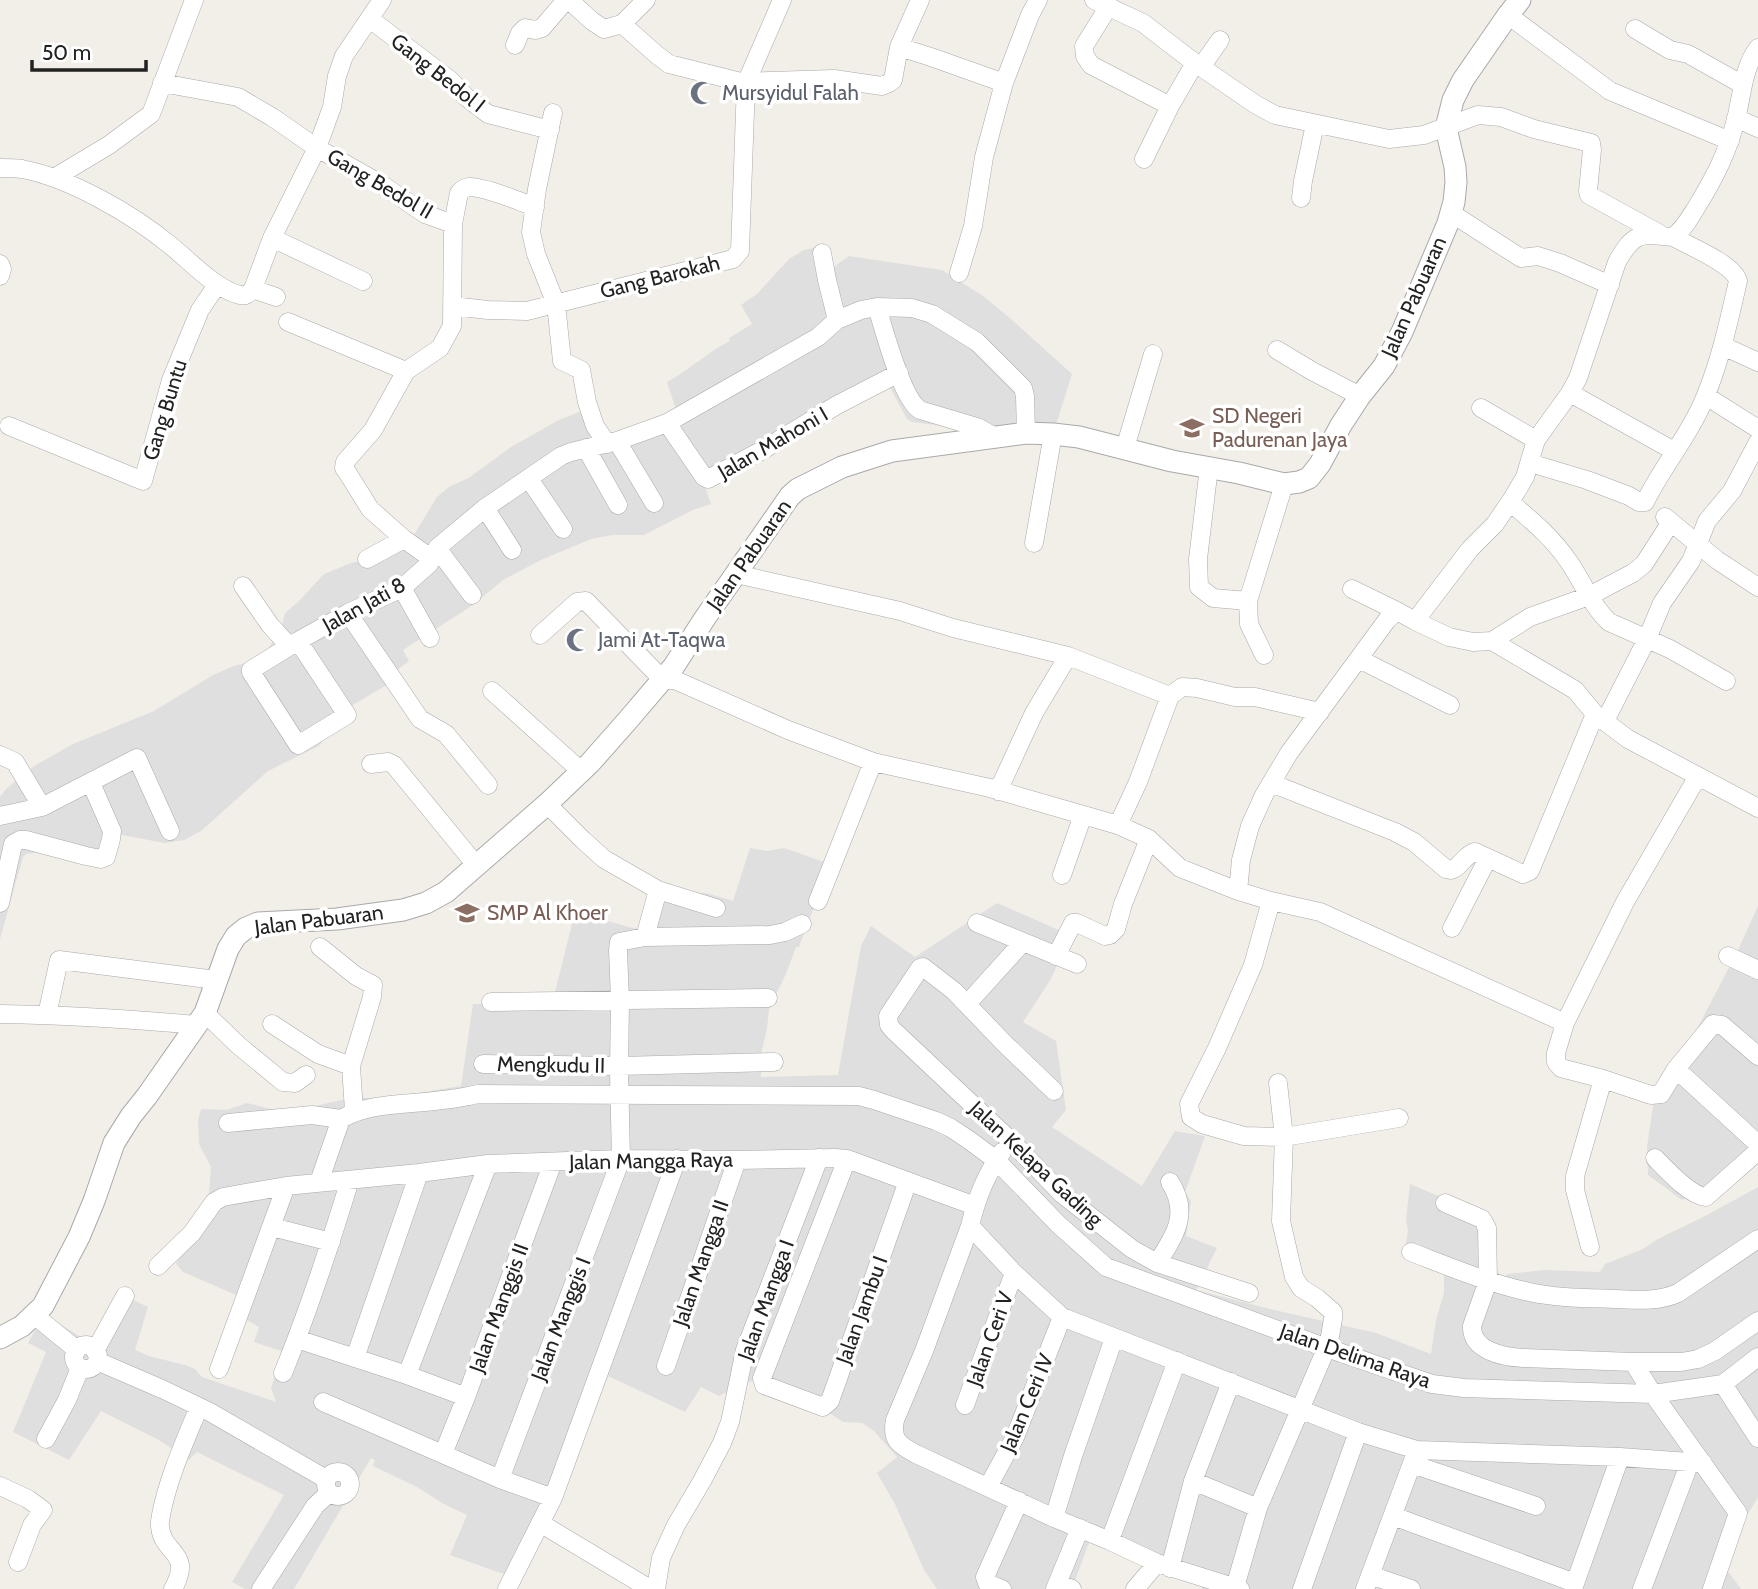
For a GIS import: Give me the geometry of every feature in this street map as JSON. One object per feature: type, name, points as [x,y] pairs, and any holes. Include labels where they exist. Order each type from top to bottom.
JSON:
[{"type":"street","points":[[54,178],[109,145],[151,114],[194,0]]},
{"type":"street","points":[[0,168],[21,169],[54,178],[91,194],[167,243],[217,285],[244,296],[248,295],[253,289],[272,238],[317,148],[332,107],[337,76],[344,56],[382,0]]},
{"type":"street","points":[[515,46],[522,30],[542,28],[568,0],[600,27],[608,29],[622,24],[646,0]]},
{"type":"street","points":[[746,83],[782,0]]},
{"type":"street","points":[[622,24],[669,64],[746,83],[834,79],[882,86],[893,80],[899,47],[920,0]]},
{"type":"street","points":[[959,273],[973,226],[984,157],[1003,83],[1038,0]]},
{"type":"street","points":[[1170,106],[1091,65],[1085,56],[1084,46],[1101,3],[1143,23],[1198,65],[1275,115],[1389,139],[1424,135],[1479,115],[1501,117],[1548,133],[1591,143],[1589,195],[1727,265],[1736,274],[1738,281],[1723,346],[1706,396],[1689,430],[1657,478],[1645,502],[1587,480],[1530,463]]},
{"type":"street","points":[[1514,8],[1590,78],[1610,91],[1730,141]]},
{"type":"street","name":"Jalan Pabuaran","points":[[0,1338],[22,1326],[43,1306],[79,1237],[114,1143],[201,1019],[228,949],[236,936],[246,928],[266,923],[337,919],[403,910],[426,903],[446,892],[581,771],[663,680],[790,496],[799,489],[842,467],[892,451],[1026,433],[1079,437],[1172,461],[1284,484],[1308,478],[1320,464],[1360,396],[1384,366],[1402,332],[1454,202],[1455,167],[1446,128],[1453,100],[1463,80],[1514,8]]},
{"type":"street","name":"Gang Bedol I","points":[[370,19],[450,80],[488,114],[551,122],[535,207]]},
{"type":"street","points":[[1635,29],[1670,50],[1688,54],[1744,85]]},
{"type":"street","points":[[1144,159],[1170,106],[1198,65],[1220,40]]},
{"type":"street","points":[[899,47],[1003,83]]},
{"type":"street","points":[[1415,621],[1470,549],[1495,524],[1525,477],[1536,440],[1570,393],[1582,366],[1617,262],[1627,244],[1642,235],[1667,236],[1685,225],[1704,195],[1730,141],[1750,63],[1758,48]]},
{"type":"street","name":"Gang Bedol II","points":[[162,83],[238,97],[425,214],[453,224],[452,326],[440,348],[406,371],[373,430],[345,462],[344,468],[370,509],[404,539],[434,553],[472,595]]},
{"type":"street","name":"Gang Barokah","points":[[452,306],[527,311],[733,259],[740,251],[746,83]]},
{"type":"street","points":[[1736,118],[1758,128]]},
{"type":"street","points":[[1301,198],[1315,124]]},
{"type":"street","points":[[453,224],[459,192],[469,187],[535,207],[531,233],[536,254],[556,304],[562,361],[581,370],[595,426],[612,442],[654,503]]},
{"type":"street","points":[[1451,213],[1521,258],[1538,256],[1610,285]]},
{"type":"street","points":[[272,238],[363,281]]},
{"type":"street","points":[[822,253],[837,320]]},
{"type":"street","points":[[0,264],[0,276]]},
{"type":"street","name":"Gang Buntu","points":[[9,426],[143,481],[171,380],[200,310],[217,285]]},
{"type":"street","points":[[253,289],[276,297]]},
{"type":"street","points":[[877,307],[899,373],[913,405],[977,427],[996,438]]},
{"type":"street","name":"Jalan Jati 8","points":[[294,644],[347,715],[300,745],[297,745],[250,670],[294,644],[348,613],[402,588],[429,564],[434,553],[485,508],[561,456],[667,423],[818,337],[837,320],[861,310],[877,307],[912,308],[933,314],[977,342],[1023,387],[1026,396],[1026,433]]},
{"type":"street","points":[[288,322],[406,371]]},
{"type":"street","points":[[1723,346],[1758,362]]},
{"type":"street","points":[[1277,350],[1360,396]]},
{"type":"street","points":[[1125,448],[1153,354]]},
{"type":"street","name":"Jalan Mahoni I","points":[[667,423],[708,479],[761,452],[837,405],[899,373]]},
{"type":"street","points":[[1570,393],[1674,451]]},
{"type":"street","points":[[1706,396],[1758,429]]},
{"type":"street","points":[[1481,408],[1536,440]]},
{"type":"street","points":[[1034,543],[1053,434]]},
{"type":"street","points":[[1271,783],[1395,832],[1413,842],[1446,869],[1457,867],[1475,852],[1520,874],[1530,871],[1600,718],[1647,639],[1662,603],[1691,561],[1707,522],[1731,491],[1758,442]]},
{"type":"street","points":[[586,448],[618,505]]},
{"type":"street","points":[[1209,467],[1198,559],[1199,587],[1213,598],[1248,601]]},
{"type":"street","points":[[529,479],[564,529]]},
{"type":"street","points":[[1264,655],[1249,624],[1248,601],[1284,484]]},
{"type":"street","points":[[1510,502],[1541,528],[1569,561],[1589,596],[1609,622],[1670,649],[1726,681]]},
{"type":"street","points":[[485,508],[513,550]]},
{"type":"street","points":[[1352,589],[1449,637],[1473,642],[1492,641],[1530,617],[1589,596],[1633,573],[1643,564],[1668,520],[1717,560],[1758,587]]},
{"type":"street","points":[[367,559],[404,539]]},
{"type":"street","points":[[736,574],[900,611],[953,628],[1068,656],[1170,696]]},
{"type":"street","points":[[243,586],[270,625],[294,644]]},
{"type":"street","points":[[402,588],[430,638]]},
{"type":"street","points":[[540,635],[576,602],[586,601],[663,680],[675,680],[788,730],[873,762],[941,776],[1118,825],[1149,839],[1180,868],[1238,891],[1320,912],[1565,1023]]},
{"type":"street","points":[[1238,891],[1241,859],[1250,826],[1271,783],[1289,753],[1374,636],[1397,611]]},
{"type":"street","points":[[348,613],[420,719],[446,734],[488,785]]},
{"type":"street","points":[[1492,641],[1575,690],[1600,718],[1628,739],[1758,808]]},
{"type":"street","points":[[998,791],[1034,713],[1068,656]]},
{"type":"street","points":[[1359,659],[1450,705]]},
{"type":"street","points":[[1118,825],[1138,782],[1170,696],[1182,687],[1234,697],[1255,697],[1320,712]]},
{"type":"street","points":[[492,691],[581,771]]},
{"type":"street","points":[[0,755],[15,762],[42,807]]},
{"type":"street","points":[[0,816],[42,807],[138,758],[170,831]]},
{"type":"street","points":[[371,764],[388,762],[394,765],[476,865]]},
{"type":"street","points":[[818,901],[873,762]]},
{"type":"street","points":[[1698,776],[1625,902],[1565,1023],[1556,1062],[1561,1068],[1656,1095],[1661,1094],[1676,1069],[1713,1024],[1722,1025],[1758,1056]]},
{"type":"street","points":[[0,903],[13,844],[16,842],[26,840],[86,856],[101,859],[106,857],[112,831],[91,783]]},
{"type":"street","points":[[547,804],[604,859],[658,890],[716,908]]},
{"type":"street","points":[[1062,875],[1083,815]]},
{"type":"street","points":[[1056,956],[1073,923],[1105,936],[1116,929],[1149,839]]},
{"type":"street","points":[[1452,928],[1488,858]]},
{"type":"street","points":[[645,937],[658,890]]},
{"type":"street","points":[[1271,901],[1253,965],[1189,1104],[1191,1117],[1202,1124],[1244,1136],[1284,1137],[1399,1118]]},
{"type":"street","points":[[977,923],[1077,964]]},
{"type":"street","points":[[621,1159],[619,942],[645,937],[770,935],[802,925]]},
{"type":"street","points":[[1023,942],[967,1004],[1054,1091]]},
{"type":"street","points":[[319,1182],[348,1115],[351,1066],[372,997],[373,985],[356,976],[320,947]]},
{"type":"street","points":[[1728,956],[1758,970]]},
{"type":"street","points":[[47,1015],[58,960],[216,980]]},
{"type":"street","name":"Jalan Kelapa Gading","points":[[967,1004],[939,978],[922,967],[888,1016],[889,1025],[1003,1151],[1132,1249],[1157,1263],[1249,1293]]},
{"type":"street","points":[[491,1002],[768,998]]},
{"type":"street","points":[[0,1014],[143,1020],[201,1019],[283,1082],[295,1083],[306,1075]]},
{"type":"street","points":[[272,1024],[318,1054],[351,1066]]},
{"type":"street","name":"Mengkudu II","points":[[484,1064],[619,1068],[774,1062]]},
{"type":"street","points":[[1676,1069],[1758,1144]]},
{"type":"street","points":[[1590,1247],[1575,1190],[1575,1176],[1603,1079]]},
{"type":"street","points":[[228,1123],[312,1115],[348,1115],[372,1108],[480,1094],[859,1096],[936,1121],[1003,1151],[975,1206],[924,1351],[895,1420],[895,1438],[903,1447],[1054,1518],[1164,1566],[1238,1588],[1258,1508],[1328,1345],[1333,1319],[1333,1312],[1301,1287],[1294,1277],[1281,1221],[1284,1137],[1278,1083]]},
{"type":"street","name":"Jalan Delima Raya","points":[[1003,1151],[1059,1224],[1106,1267],[1432,1384],[1653,1394],[1723,1384],[1758,1357]]},
{"type":"street","points":[[1656,1158],[1693,1191],[1706,1198],[1758,1151]]},
{"type":"street","name":"Jalan Mangga I","points":[[656,1589],[661,1558],[676,1525],[722,1443],[730,1422],[745,1350],[819,1158]]},
{"type":"street","name":"Jalan Mangga Raya","points":[[158,1266],[192,1233],[214,1202],[223,1197],[286,1186],[488,1164],[621,1159],[847,1159],[975,1206]]},
{"type":"street","name":"Jalan Manggis I","points":[[500,1479],[621,1159]]},
{"type":"street","points":[[506,1589],[553,1498],[677,1159]]},
{"type":"street","name":"Jalan Jambu I","points":[[847,1159],[762,1378],[764,1385],[823,1407],[830,1401],[908,1181]]},
{"type":"street","name":"Jalan Mangga II","points":[[666,1366],[737,1160]]},
{"type":"street","name":"Jalan Manggis II","points":[[443,1454],[553,1162]]},
{"type":"street","points":[[407,1375],[488,1164]]},
{"type":"street","points":[[355,1358],[418,1173]]},
{"type":"street","points":[[283,1373],[331,1242],[349,1180]]},
{"type":"street","points":[[1157,1263],[1174,1236],[1180,1216],[1179,1199],[1170,1182]]},
{"type":"street","points":[[219,1369],[286,1186]]},
{"type":"street","points":[[1445,1203],[1482,1219],[1487,1228],[1488,1281],[1472,1326],[1472,1334],[1480,1345],[1490,1351],[1524,1359],[1673,1362],[1698,1359],[1715,1351],[1758,1321]]},
{"type":"street","points":[[970,1226],[1014,1273],[1062,1317],[1358,1432],[1536,1506]]},
{"type":"street","points":[[272,1227],[331,1242]]},
{"type":"street","points":[[1411,1252],[1488,1281],[1530,1293],[1651,1300],[1678,1293],[1758,1239]]},
{"type":"street","name":"Jalan Ceri V","points":[[965,1405],[1014,1273]]},
{"type":"street","points":[[46,1439],[87,1357],[125,1296]]},
{"type":"street","points":[[34,1315],[87,1357],[199,1407],[328,1486],[261,1589]]},
{"type":"street","name":"Jalan Ceri IV","points":[[988,1487],[1015,1437],[1062,1317]]},
{"type":"street","points":[[1054,1518],[1114,1338]]},
{"type":"street","points":[[297,1339],[466,1397]]},
{"type":"street","points":[[1113,1532],[1177,1361]]},
{"type":"street","points":[[1633,1362],[1696,1462],[1738,1513],[1712,1589]]},
{"type":"street","points":[[1135,1589],[1164,1566],[1231,1382]]},
{"type":"street","points":[[1723,1384],[1758,1438]]},
{"type":"street","points":[[323,1402],[500,1479],[553,1498]]},
{"type":"street","points":[[173,1589],[181,1570],[178,1556],[165,1541],[160,1525],[164,1500],[199,1407]]},
{"type":"street","points":[[1303,1589],[1358,1432]]},
{"type":"street","points":[[1414,1457],[1620,1457],[1696,1462]]},
{"type":"street","points":[[1410,1589],[1368,1582],[1414,1457]]},
{"type":"street","points":[[1393,1517],[1574,1586],[1620,1457]]},
{"type":"street","points":[[1642,1589],[1696,1462]]},
{"type":"street","points":[[1193,1481],[1258,1508]]},
{"type":"street","points":[[0,1486],[29,1499],[43,1510],[32,1525],[18,1562]]},
{"type":"street","points":[[1002,1589],[987,1583],[985,1577],[1019,1501]]},
{"type":"street","points":[[540,1523],[650,1589]]},
{"type":"street","points":[[1066,1589],[1080,1528]]},
{"type":"shaded area","points":[[825,246],[831,269],[849,256],[942,270],[983,296],[1072,374],[1055,428],[983,431],[912,422],[907,419],[887,382],[704,484],[711,504],[693,510],[644,535],[612,535],[591,539],[503,580],[473,605],[403,650],[409,661],[392,674],[385,686],[346,709],[319,746],[268,771],[201,831],[184,840],[164,843],[117,834],[110,858],[39,852],[26,854],[0,939],[0,797],[6,789],[34,766],[73,744],[154,711],[213,675],[257,660],[266,652],[281,629],[285,613],[324,574],[373,558],[412,538],[437,497],[449,487],[470,477],[511,447],[559,420],[584,410],[601,440],[679,419],[667,382],[752,324],[741,305],[757,294],[789,259],[804,250]]},
{"type":"shaded area","points":[[750,848],[767,851],[784,848],[830,864],[799,947],[796,947],[769,1009],[762,1050],[761,1077],[838,1075],[861,946],[871,926],[915,957],[997,903],[1070,935],[1051,979],[1023,1022],[1056,1041],[1066,1110],[1052,1127],[1142,1186],[1175,1131],[1205,1136],[1185,1192],[1191,1201],[1186,1236],[1217,1248],[1196,1290],[1376,1333],[1431,1354],[1436,1320],[1444,1293],[1444,1272],[1404,1259],[1410,1184],[1464,1207],[1494,1224],[1494,1274],[1503,1277],[1508,1274],[1544,1270],[1600,1272],[1605,1264],[1643,1249],[1758,1187],[1758,1498],[1746,1516],[1724,1566],[1741,1589],[1202,1589],[1202,1586],[1090,1540],[1072,1589],[937,1589],[924,1570],[895,1504],[877,1473],[897,1457],[873,1430],[862,1423],[843,1422],[825,1410],[756,1379],[719,1396],[701,1387],[685,1412],[608,1376],[571,1473],[518,1579],[450,1555],[467,1515],[373,1466],[375,1460],[371,1458],[294,1589],[245,1589],[232,1582],[284,1495],[197,1452],[189,1460],[157,1439],[101,1411],[69,1460],[13,1432],[46,1352],[28,1343],[44,1314],[97,1347],[123,1295],[148,1307],[135,1350],[185,1365],[195,1369],[202,1377],[276,1402],[271,1388],[284,1352],[254,1342],[259,1327],[234,1313],[238,1299],[236,1295],[183,1272],[176,1264],[209,1193],[211,1167],[199,1144],[198,1120],[201,1109],[227,1110],[247,1103],[274,1110],[302,1109],[355,1097],[381,1099],[461,1086],[473,1004],[552,1004],[575,912],[647,932],[656,893],[706,893],[733,901]]},
{"type":"shaded area","points":[[1758,906],[1758,1153],[1722,1178],[1682,1200],[1648,1175],[1647,1147],[1655,1093],[1681,1060]]},
{"type":"place","name":"Mursyidul Falah","points":[[702,93]]},
{"type":"place","name":"SD Negeri Padurenan Jaya","points":[[1192,428]]},
{"type":"place","name":"Jami At-Taqwa","points":[[578,640]]},
{"type":"place","name":"SMP Al Khoer","points":[[467,913]]}]
